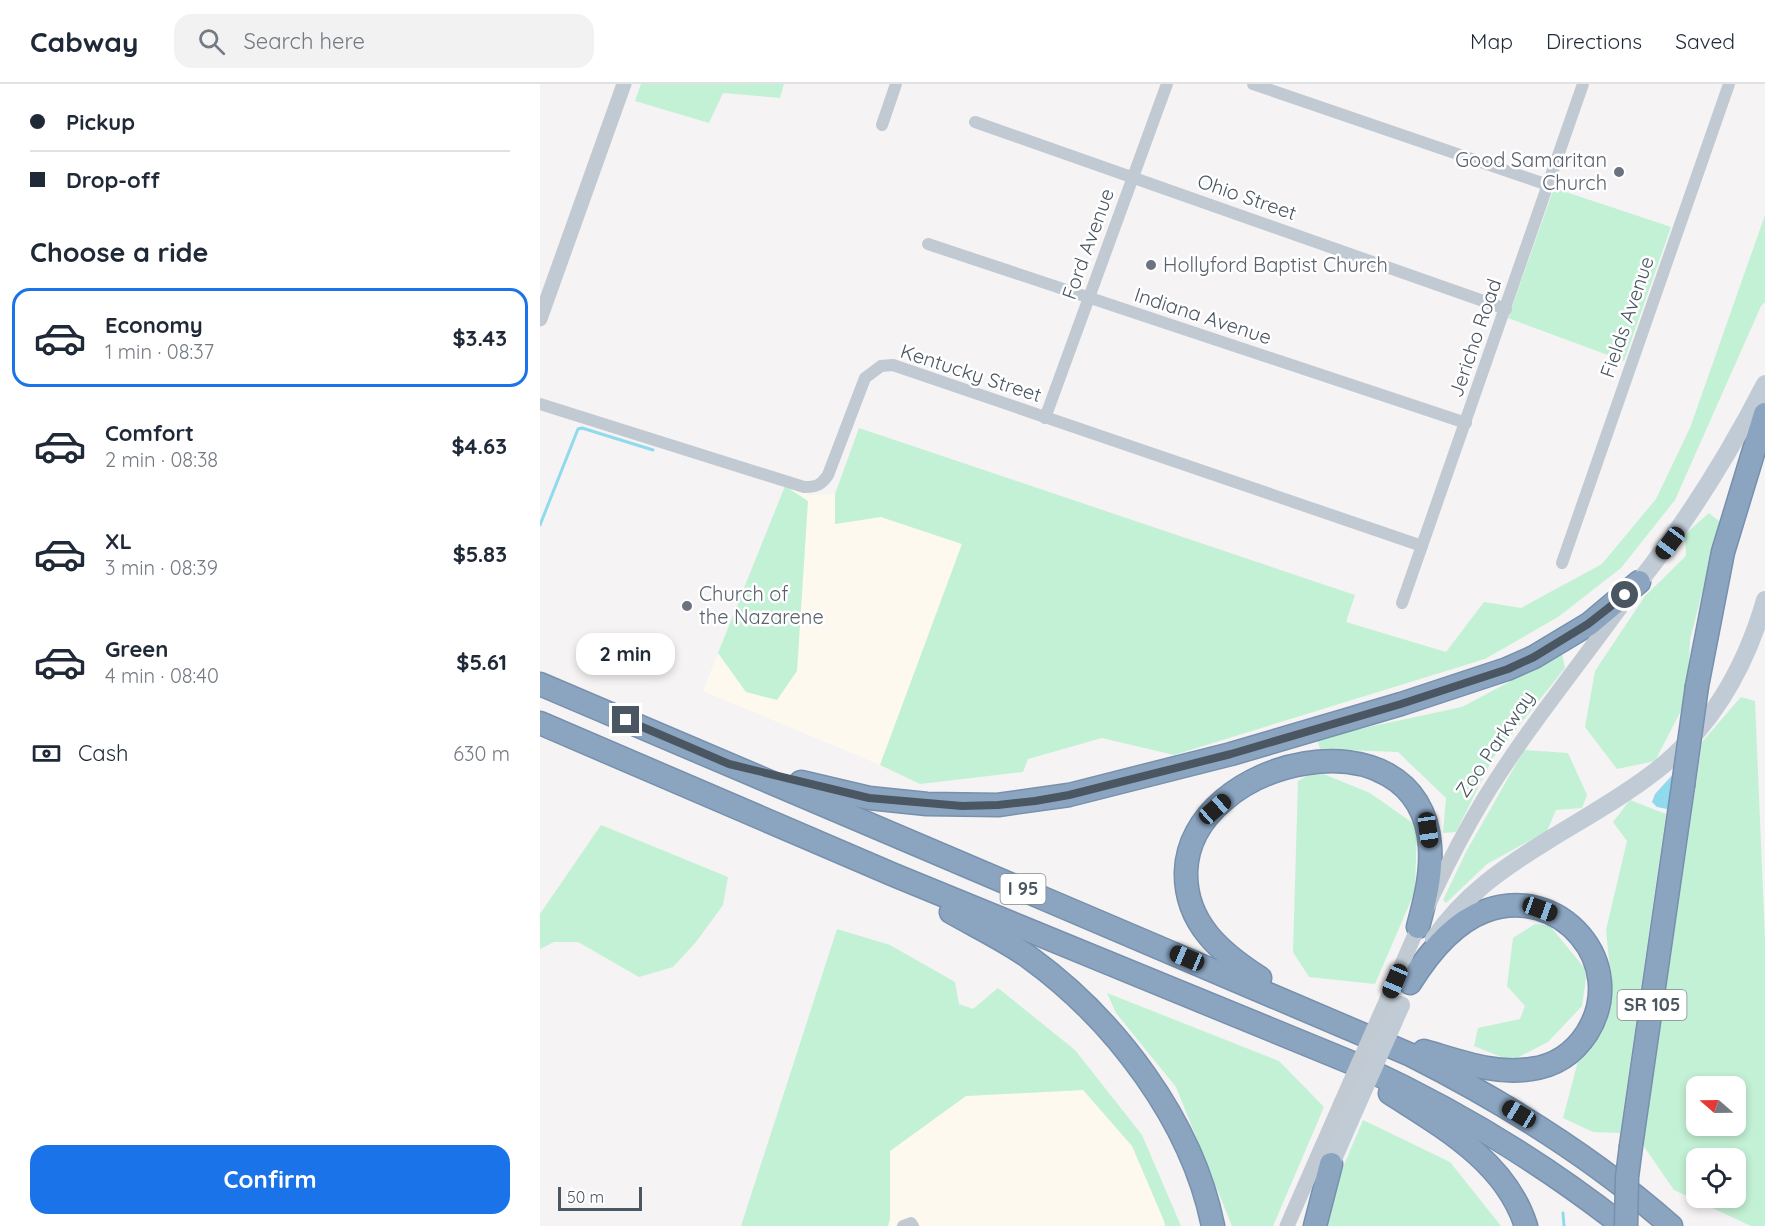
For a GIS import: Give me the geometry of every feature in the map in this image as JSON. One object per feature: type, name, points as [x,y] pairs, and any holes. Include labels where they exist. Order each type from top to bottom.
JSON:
[{"type":"highway","name":"SR 105","points":[[1624,1226],[1631,1146],[1697,686],[1724,552],[1765,414]]},
{"type":"highway","points":[[729,764],[838,792],[902,802],[962,806],[998,805],[1069,795],[1231,754],[1401,704],[1508,669],[1534,657],[1588,624],[1639,582]]},
{"type":"highway","name":"I 95","points":[[540,684],[1367,1035],[1430,1064],[1519,1114],[1605,1173],[1671,1226]]},
{"type":"highway","name":"I 95","points":[[540,723],[894,875],[1326,1051],[1401,1084],[1482,1128],[1551,1172],[1624,1226]]},
{"type":"highway","points":[[1317,1014],[1226,954],[1210,939],[1193,913],[1186,880],[1188,852],[1202,823],[1229,796],[1266,776],[1287,767],[1306,763],[1327,761],[1358,763],[1387,773],[1412,796],[1422,812],[1428,830],[1430,847],[1428,884],[1418,927]]},
{"type":"highway","points":[[894,875],[952,913],[995,936],[1029,958],[1085,1005],[1108,1029],[1137,1065],[1168,1112],[1197,1171],[1213,1226]]},
{"type":"highway","points":[[1367,1035],[1487,1068],[1508,1071],[1530,1070],[1546,1066],[1565,1057],[1579,1045],[1596,1013],[1600,994],[1597,963],[1581,935],[1555,914],[1524,906],[1491,909],[1466,922],[1437,946],[1410,983]]},
{"type":"highway","points":[[1326,1051],[1464,1143],[1511,1191],[1526,1226]]},
{"type":"highway","points":[[1315,1226],[1331,1164]]},
{"type":"main road","name":"Zoo Parkway","points":[[1639,582],[1670,543],[1718,469],[1765,384]]},
{"type":"main road","name":"Zoo Parkway","points":[[1331,1164],[1348,1106],[1394,1002],[1410,983],[1426,951],[1439,932],[1459,908],[1488,881],[1512,863],[1650,775],[1694,735],[1710,716],[1738,672],[1765,600]]},
{"type":"street","points":[[882,126],[896,84]]},
{"type":"street","name":"Ford Avenue","points":[[1045,418],[1167,84]]},
{"type":"street","points":[[1253,84],[1548,186]]},
{"type":"street","name":"Jericho Road","points":[[1402,603],[1583,84]]},
{"type":"street","name":"Fields Avenue","points":[[1563,563],[1729,84]]},
{"type":"street","points":[[540,319],[622,88]]},
{"type":"street","name":"Ohio Street","points":[[975,123],[1506,309]]},
{"type":"street","name":"Indiana Avenue","points":[[928,244],[1466,423]]},
{"type":"street","name":"Kentucky Street","points":[[540,404],[804,487],[821,485],[828,475],[865,378],[881,366],[893,365],[1422,546]]},
{"type":"street","name":"Zoo Parkway","points":[[1394,1002],[1418,927],[1484,798],[1525,737],[1639,582]]},
{"type":"street","name":"Zoo Parkway","points":[[1287,1226],[1348,1106]]},
{"type":"street","name":"Zoo Parkway","points":[[1303,1226],[1331,1164]]},
{"type":"street","points":[[903,1226],[911,1223],[913,1226]]},
{"type":"shaded area","points":[[785,486],[810,495],[835,494],[835,524],[881,517],[962,544],[880,765],[703,691],[718,653],[746,692]]},
{"type":"shaded area","points":[[1084,1090],[1132,1146],[1165,1221],[1165,1226],[888,1226],[890,1219],[890,1151],[966,1096]]},
{"type":"green space","points":[[641,84],[784,84],[780,98],[723,93],[709,123],[635,101]]},
{"type":"green space","points":[[1554,188],[1671,227],[1624,361],[1508,318]]},
{"type":"green space","points":[[1765,215],[1765,302],[1761,306],[1675,500],[1621,568],[1558,617],[1485,659],[1174,755],[1102,738],[1028,759],[1023,772],[920,784],[880,765],[962,544],[881,517],[835,524],[835,494],[859,428],[1355,595],[1346,622],[1446,652],[1484,602],[1521,608],[1602,564],[1656,499],[1690,428]]},
{"type":"green space","points":[[785,486],[808,501],[797,671],[777,700],[746,692],[718,653]]},
{"type":"green space","points":[[1709,513],[1720,522],[1690,640],[1687,699],[1655,761],[1617,769],[1585,727],[1595,671],[1645,596],[1686,556],[1685,534]]},
{"type":"green space","points":[[1562,654],[1565,668],[1493,758],[1456,832],[1443,833],[1446,798],[1398,752],[1320,749],[1317,738],[1462,707]]},
{"type":"green space","points":[[1741,697],[1755,701],[1765,939],[1765,1226],[1751,1226],[1712,1208],[1746,1208],[1746,1148],[1686,1148],[1686,1196],[1674,1190],[1643,1145],[1702,742]]},
{"type":"green space","points":[[1524,750],[1568,753],[1587,795],[1582,808],[1556,810],[1547,831],[1487,864],[1446,903],[1443,900],[1466,852]]},
{"type":"green space","points":[[1316,771],[1370,793],[1417,826],[1415,891],[1375,984],[1309,977],[1293,952],[1298,781]]},
{"type":"green space","points":[[1630,800],[1666,814],[1620,1133],[1593,1132],[1563,1118],[1578,1061],[1592,1044],[1612,990],[1606,930],[1627,841],[1613,822]]},
{"type":"green space","points":[[601,825],[728,877],[723,905],[696,942],[673,967],[639,977],[578,942],[554,942],[540,949],[540,914]]},
{"type":"green space","points":[[1535,924],[1550,926],[1587,971],[1582,1006],[1548,1042],[1511,1061],[1474,1046],[1478,1028],[1520,1019],[1525,1006],[1507,986],[1513,938]]},
{"type":"green space","points":[[837,929],[890,945],[955,982],[959,1004],[973,1009],[998,988],[1075,1050],[1142,1135],[1181,1226],[1165,1226],[1132,1146],[1083,1090],[966,1096],[890,1151],[890,1219],[888,1226],[741,1226]]},
{"type":"green space","points":[[1107,993],[1279,1061],[1324,1107],[1273,1226],[1232,1226],[1176,1087],[1116,1013]]},
{"type":"green space","points":[[1363,1120],[1450,1162],[1501,1226],[1325,1226],[1332,1193]]},
{"type":"water","points":[[1676,771],[1671,806],[1667,809],[1657,807],[1652,802],[1655,794]]},
{"type":"waterway","points":[[540,525],[578,429],[582,428],[653,450]]},
{"type":"waterway","points":[[1563,1213],[1564,1226]]},
{"type":"place","name":"Good Samaritan Church","points":[[1619,172]]},
{"type":"place","name":"Hollyford Baptist Church","points":[[1151,265]]},
{"type":"place","name":"Church of the Nazarene","points":[[687,606]]},
{"type":"route","points":[[626,720],[729,764],[838,792],[869,798],[962,806],[1035,801],[1069,795],[1231,754],[1401,704],[1508,669],[1559,643],[1625,595]]}]
